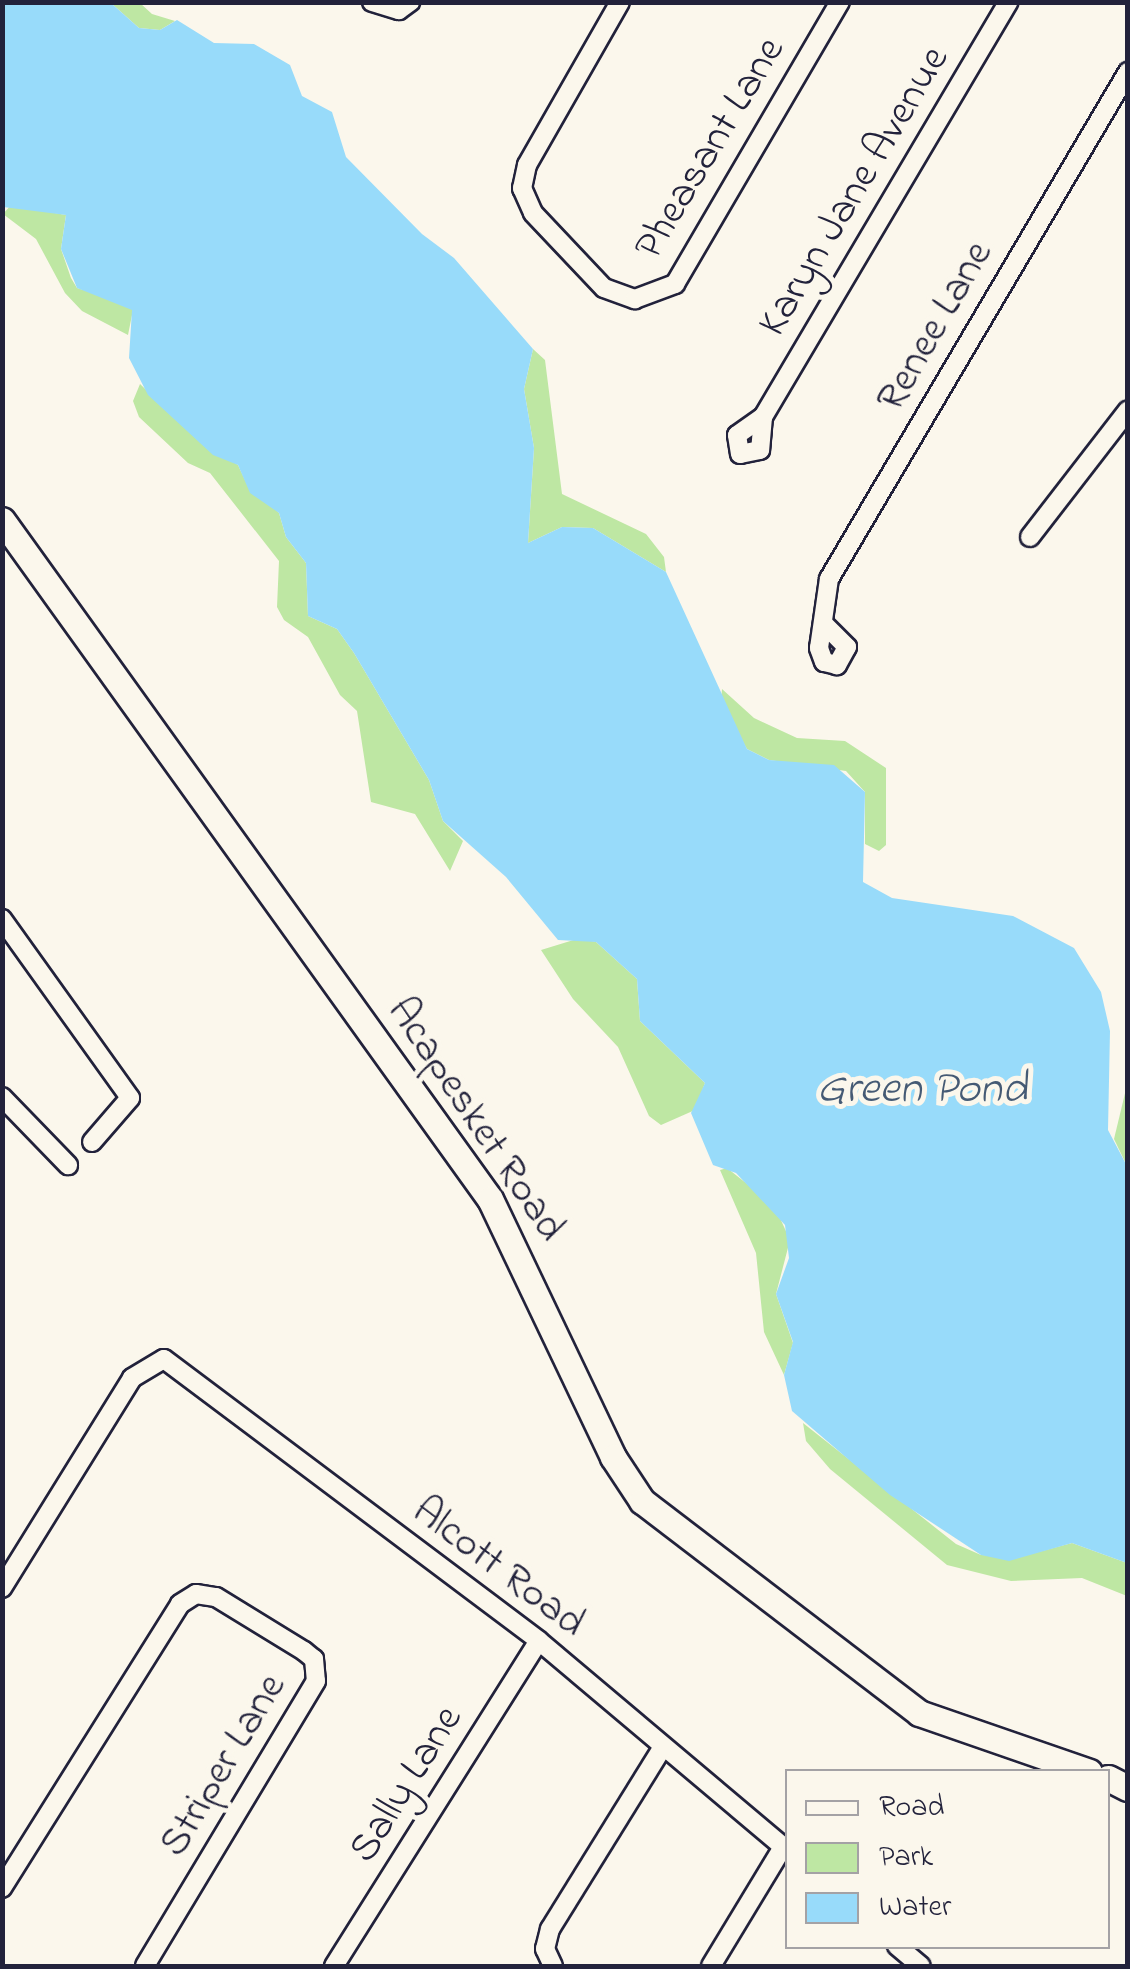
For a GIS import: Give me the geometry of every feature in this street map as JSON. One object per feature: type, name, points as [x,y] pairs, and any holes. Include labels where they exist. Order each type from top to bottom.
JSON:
[{"type":"main road","name":"Acapesket Road","points":[[2,520],[490,1199],[613,1456],[642,1501],[909,1707],[1080,1769]]},
{"type":"street","points":[[372,2],[400,10],[410,2]]},
{"type":"street","name":"Pheasant Lane","points":[[620,2],[527,165],[522,188],[533,212],[604,288],[634,299],[675,284],[840,2]]},
{"type":"street","name":"Karyn Jane Avenue","points":[[763,416],[1008,2]]},
{"type":"street","name":"Renee Lane","points":[[822,624],[829,578],[1128,72]]},
{"type":"street","points":[[1030,537],[1128,410]]},
{"type":"street","points":[[2,919],[130,1098],[92,1142]]},
{"type":"street","points":[[2,1097],[68,1165]]},
{"type":"street","name":"Alcott Road","points":[[2,1588],[132,1378],[154,1360],[164,1359],[538,1641],[785,1849]]},
{"type":"street","name":"Striper Lane","points":[[2,1888],[180,1604],[196,1594],[216,1596],[304,1651],[314,1660],[316,1681],[145,1966]]},
{"type":"street","name":"Sally Lane","points":[[334,1966],[538,1641]]},
{"type":"street","points":[[553,1966],[545,1949],[550,1930],[663,1747]]},
{"type":"street","points":[[711,1966],[785,1849]]},
{"type":"green space","points":[[111,3],[140,3],[152,14],[175,21],[160,30],[139,28]]},
{"type":"green space","points":[[11,205],[66,215],[61,249],[71,278],[77,288],[126,303],[133,310],[128,335],[82,311],[65,293],[36,239],[3,214]]},
{"type":"green space","points":[[533,349],[545,360],[562,494],[646,534],[664,557],[666,572],[593,528],[562,527],[528,543],[534,448],[524,389]]},
{"type":"green space","points":[[140,384],[200,442],[238,465],[245,480],[279,513],[286,537],[306,563],[308,616],[337,629],[354,653],[429,780],[443,821],[463,841],[450,871],[415,814],[371,802],[357,711],[340,695],[308,637],[284,620],[277,607],[279,561],[210,473],[188,463],[139,417],[133,401]]},
{"type":"green space","points":[[722,689],[754,718],[797,738],[845,741],[886,768],[886,845],[879,851],[865,844],[865,792],[846,771],[769,760],[747,749],[721,702]]},
{"type":"green space","points":[[580,938],[596,942],[637,979],[640,1021],[705,1083],[695,1110],[661,1125],[649,1116],[618,1047],[573,999],[541,950]]},
{"type":"green space","points":[[1127,1085],[1127,1166],[1114,1139]]},
{"type":"green space","points":[[727,1168],[774,1205],[790,1240],[776,1294],[793,1343],[784,1375],[764,1332],[756,1253],[720,1170]]},
{"type":"green space","points":[[803,1423],[956,1544],[981,1555],[1023,1556],[1072,1543],[1127,1563],[1127,1596],[1082,1578],[1011,1581],[947,1565],[830,1469],[806,1441]]},
{"type":"water","name":"Green Pond","points":[[3,2],[111,3],[139,28],[160,30],[177,20],[214,43],[254,44],[290,65],[302,96],[332,112],[346,157],[422,234],[454,258],[533,349],[524,389],[534,448],[528,543],[562,527],[593,528],[666,572],[747,749],[769,760],[834,765],[865,792],[863,882],[892,898],[1013,916],[1074,948],[1101,992],[1110,1031],[1108,1130],[1127,1166],[1127,1563],[1072,1543],[1009,1561],[981,1555],[890,1495],[792,1411],[784,1375],[793,1342],[776,1294],[789,1258],[785,1225],[736,1173],[713,1165],[691,1113],[705,1083],[640,1021],[637,979],[596,942],[558,940],[506,877],[443,821],[429,780],[354,653],[337,629],[308,616],[306,563],[286,537],[279,513],[250,493],[238,465],[213,455],[148,395],[129,358],[132,310],[77,288],[61,249],[66,215],[3,207]]}]
